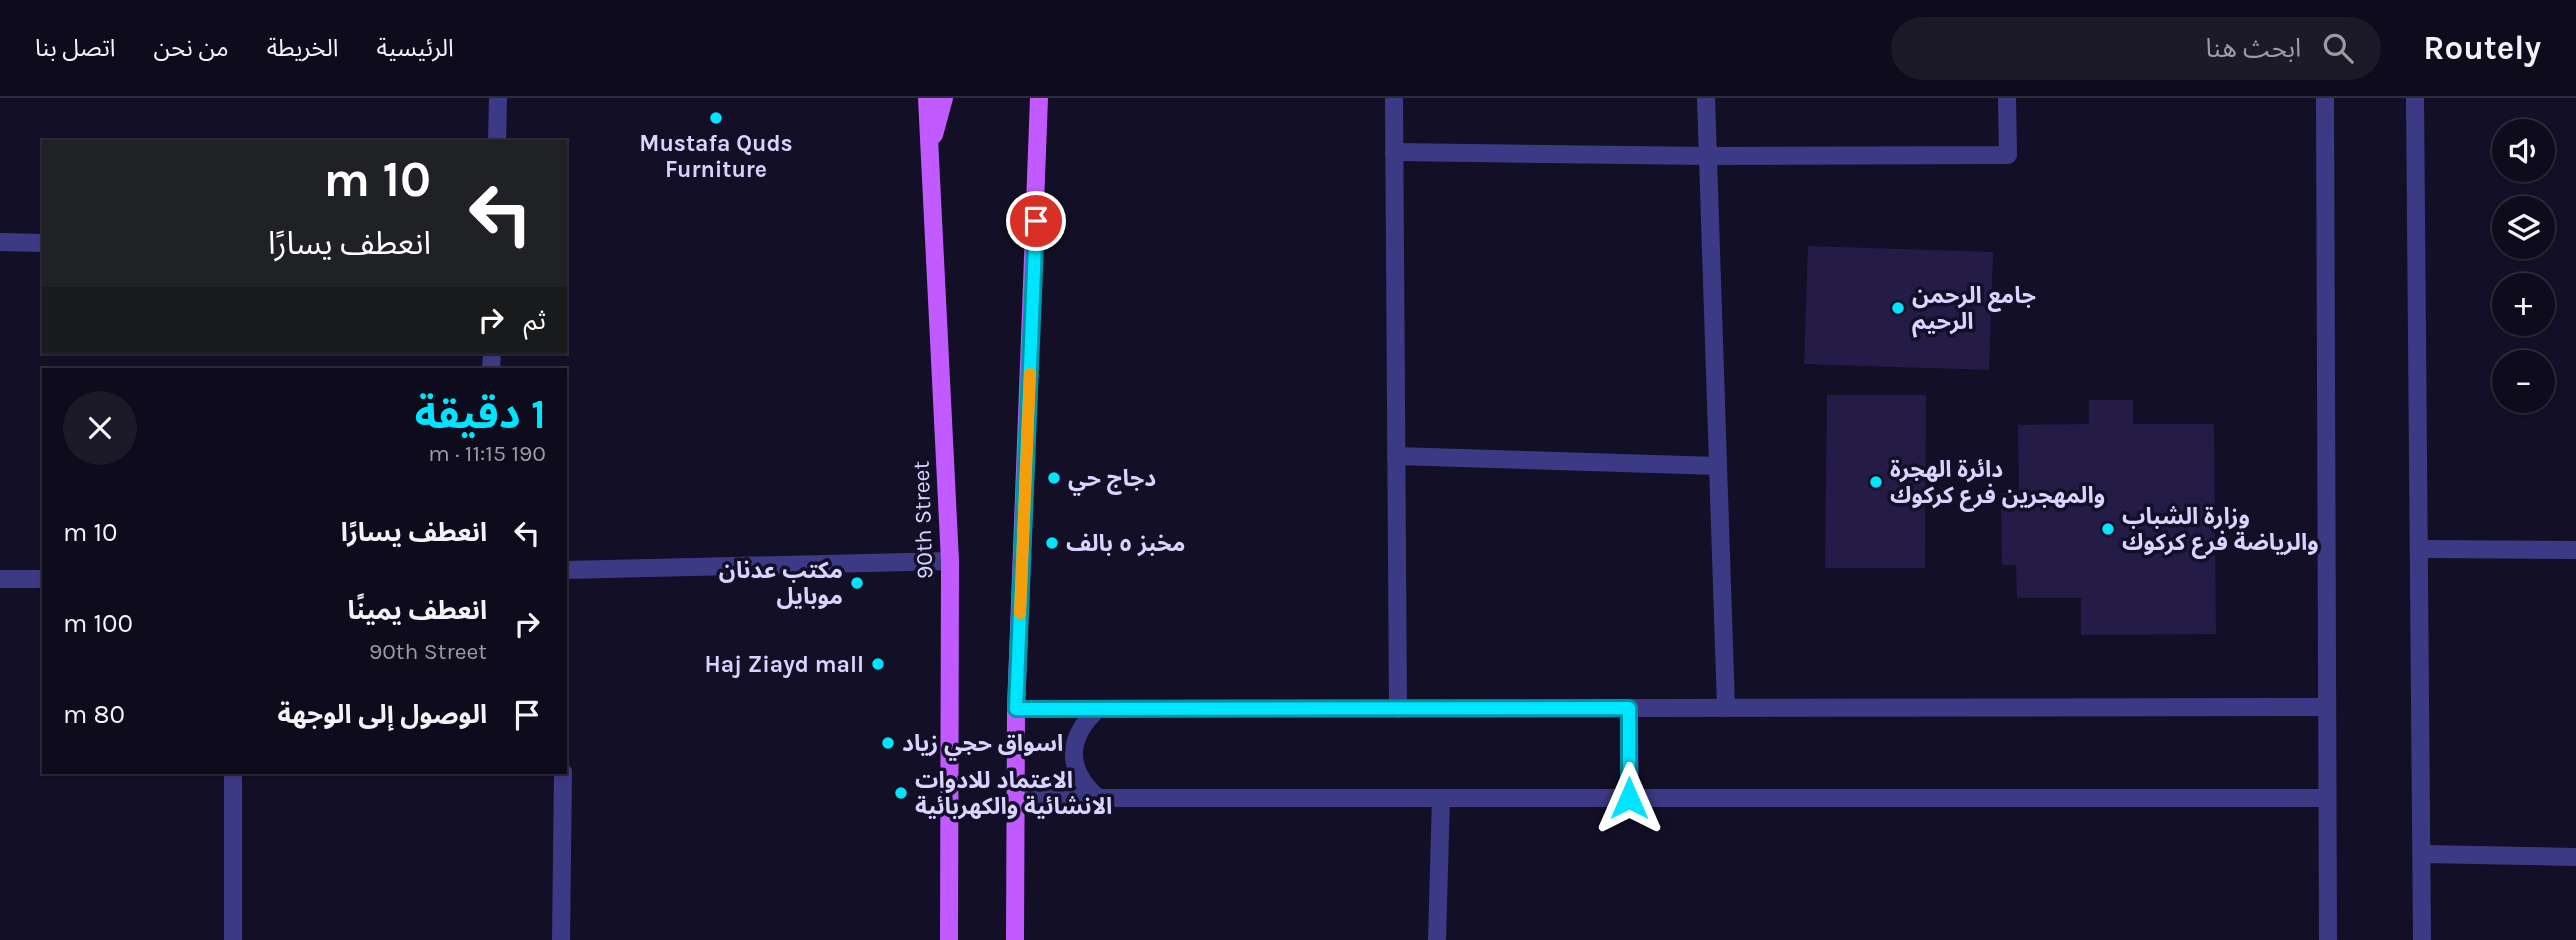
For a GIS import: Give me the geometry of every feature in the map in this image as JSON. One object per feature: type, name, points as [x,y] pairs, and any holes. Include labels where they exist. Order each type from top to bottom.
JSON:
[{"type":"main road","name":"90th Street","points":[[928,98],[950,561],[949,940]]},
{"type":"main road","points":[[930,155],[944,98]]},
{"type":"main road","points":[[1015,940],[1016,709],[1039,98]]},
{"type":"street","points":[[496,140],[498,98]]},
{"type":"street","points":[[1394,98],[1398,709]]},
{"type":"street","points":[[1706,98],[1726,708]]},
{"type":"street","points":[[1394,152],[1708,156],[2008,155],[2007,98]]},
{"type":"street","points":[[2325,98],[2328,940]]},
{"type":"street","points":[[2415,98],[2422,940]]},
{"type":"street","points":[[0,242],[42,243]]},
{"type":"street","points":[[1396,456],[1718,466]]},
{"type":"street","points":[[2419,549],[2576,550]]},
{"type":"street","points":[[567,570],[950,561]]},
{"type":"street","points":[[0,579],[42,579]]},
{"type":"street","points":[[1016,709],[2327,707]]},
{"type":"street","points":[[1629,708],[1629,798]]},
{"type":"street","points":[[1097,710],[1085,722],[1076,737],[1074,755],[1076,771],[1085,787],[1098,799]]},
{"type":"street","points":[[233,774],[233,940]]},
{"type":"street","points":[[561,940],[563,774]]},
{"type":"street","points":[[1015,798],[2327,798]]},
{"type":"street","points":[[1437,940],[1441,798]]},
{"type":"street","points":[[2422,854],[2576,857]]},
{"type":"building","name":"جامع الرحمن الرحيم","points":[[1808,246],[1993,252],[1989,370],[1804,364]]},
{"type":"building","name":"دائرة الهجرة والمهجرين فرع كركوك","points":[[1827,395],[1926,395],[1925,568],[1825,568]]},
{"type":"building","name":"وزارة الشباب والرياضة فرع كركوك","points":[[2089,400],[2133,400],[2133,424],[2214,424],[2216,634],[2081,635],[2081,598],[2017,598],[2016,565],[2002,565],[2001,493],[2019,493],[2018,425],[2089,424]]},
{"type":"slow traffic","points":[[1020,613],[1030,374]]},
{"type":"place","name":"Mustafa Quds Furniture","points":[[716,118]]},
{"type":"place","name":"جامع الرحمن الرحيم","points":[[1898,308]]},
{"type":"place","name":"دجاج حي","points":[[1054,478]]},
{"type":"place","name":"دائرة الهجرة والمهجرين فرع كركوك","points":[[1876,482]]},
{"type":"place","name":"وزارة الشباب والرياضة فرع كركوك","points":[[2108,529]]},
{"type":"place","name":"مخبز ٥ بالف","points":[[1052,543]]},
{"type":"place","name":"مكتب عدنان موبايل","points":[[857,583]]},
{"type":"place","name":"Haj Ziayd mall","points":[[878,664]]},
{"type":"place","name":"اسواق حجي زياد","points":[[888,743]]},
{"type":"place","name":"الاعتماد للادوات الانشائية والكهربائية","points":[[901,793]]},
{"type":"route","points":[[1036,221],[1016,709],[1629,708],[1629,798]]}]
